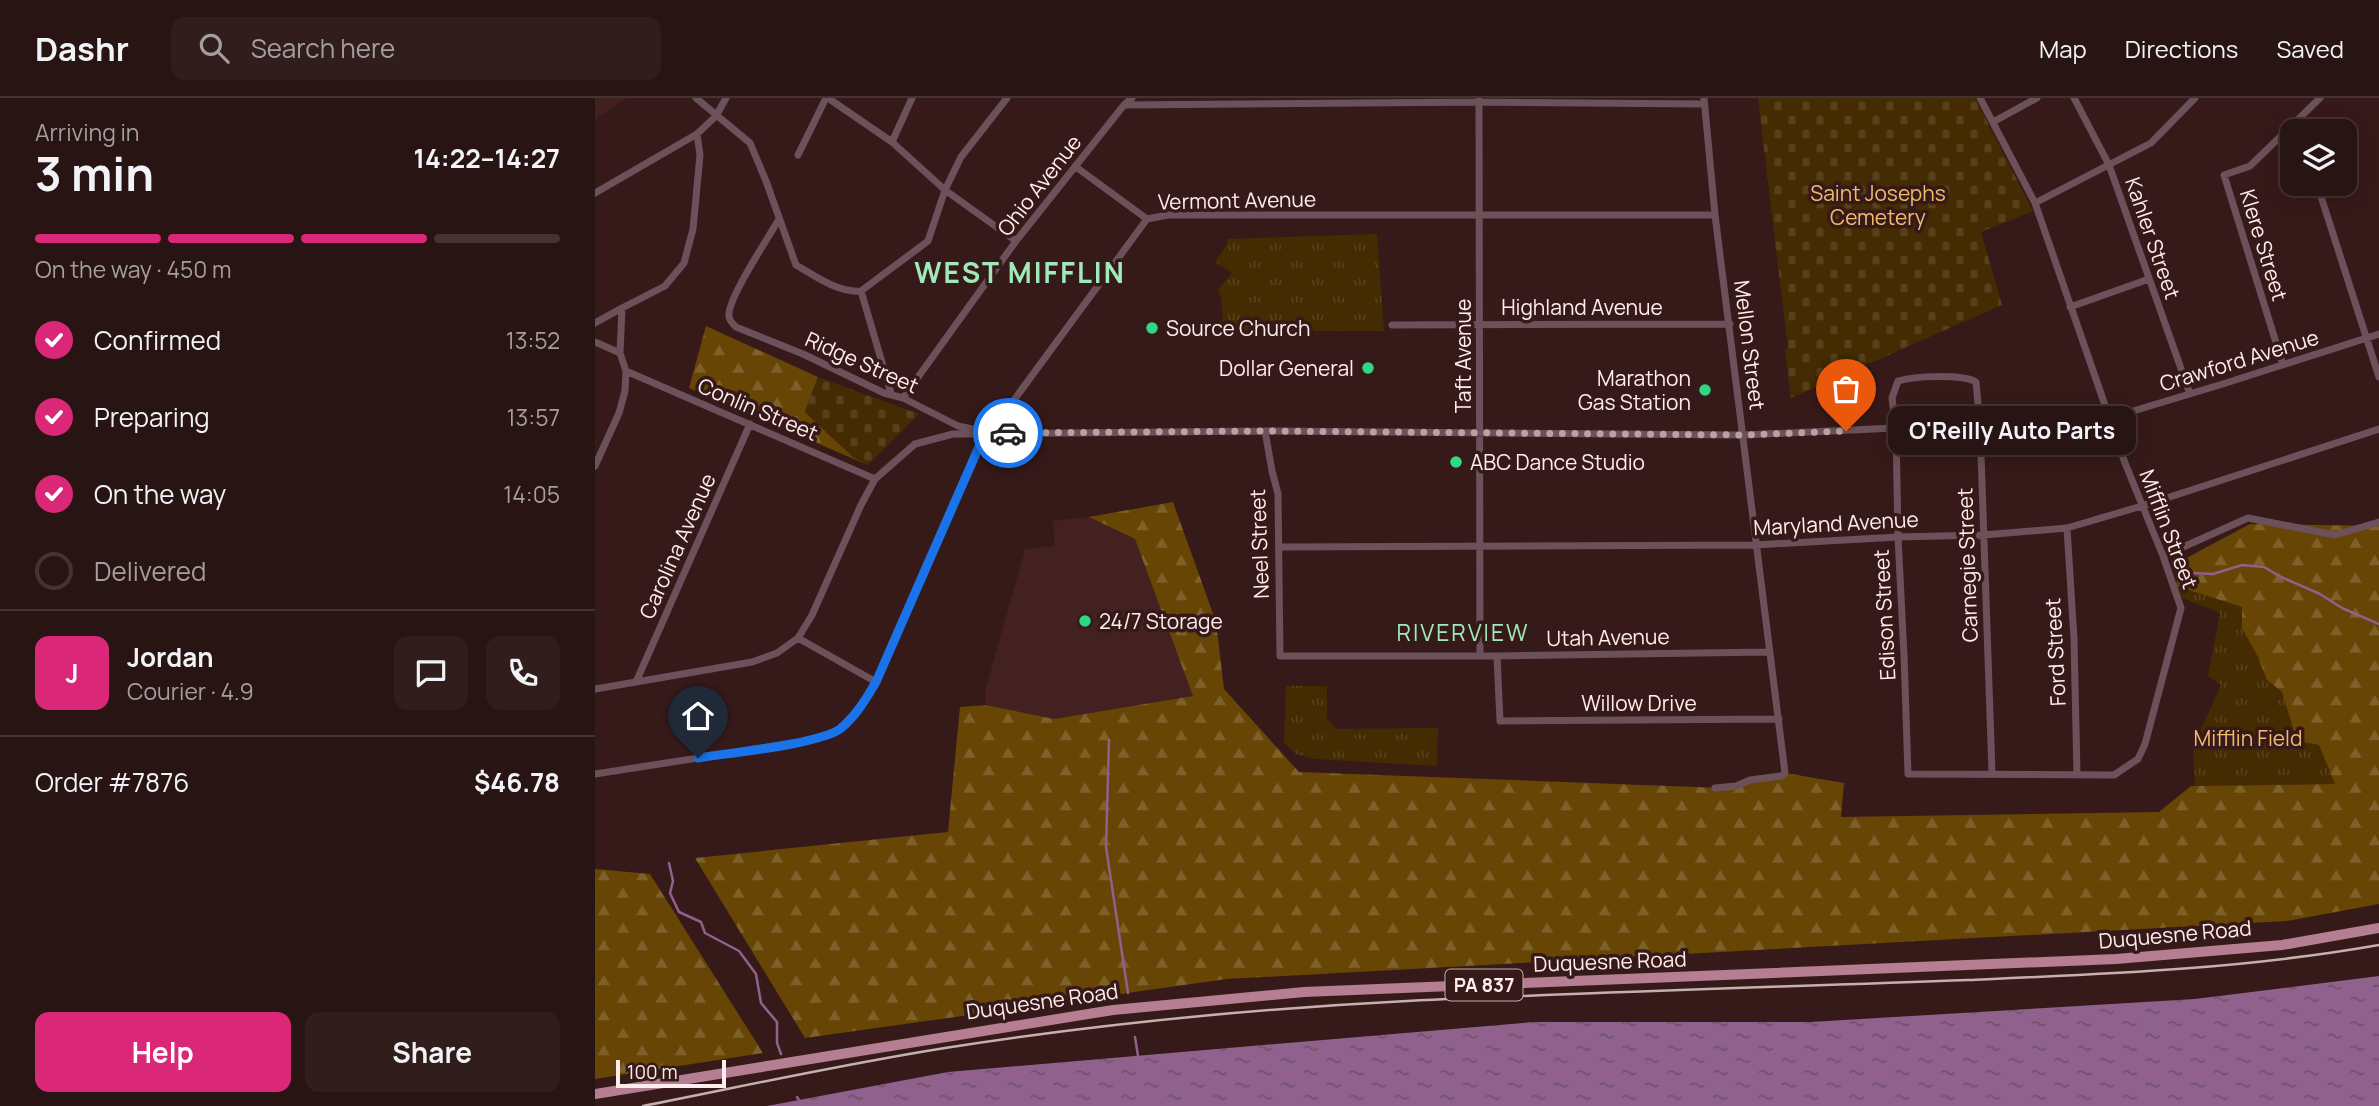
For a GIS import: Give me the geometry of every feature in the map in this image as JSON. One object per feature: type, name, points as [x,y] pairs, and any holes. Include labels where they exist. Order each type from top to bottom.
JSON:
[{"type":"main road","name":"Duquesne Road","points":[[595,1094],[1016,1024],[1197,1001],[1304,992],[2116,959],[2282,945],[2379,928]]},
{"type":"street","points":[[696,98],[750,143],[796,265],[851,292],[861,291],[928,241],[945,190],[961,157],[1007,98]]},
{"type":"street","points":[[595,193],[697,134],[716,116],[726,98]]},
{"type":"street","points":[[798,155],[827,98],[892,142],[945,190],[1016,241]]},
{"type":"street","points":[[892,142],[912,98]]},
{"type":"street","name":"Ohio Avenue","points":[[903,398],[1016,241],[1132,98]]},
{"type":"street","name":"Mifflin Street","points":[[1908,774],[2114,775],[2138,759],[2145,744],[2181,608],[2110,418],[2035,203],[1980,98]]},
{"type":"street","points":[[1993,122],[2037,98]]},
{"type":"street","name":"Kahler Street","points":[[2074,98],[2109,165],[2190,394]]},
{"type":"street","points":[[2302,118],[2320,98]]},
{"type":"street","points":[[2035,203],[2151,143],[2191,99]]},
{"type":"street","points":[[1124,105],[1259,100],[1704,101]]},
{"type":"street","name":"Taft Avenue","points":[[1479,100],[1480,656]]},
{"type":"street","name":"Mellon Street","points":[[1704,101],[1755,545],[1786,772],[1781,776],[1715,788]]},
{"type":"street","name":"Klere Street","points":[[2283,365],[2224,175],[2250,166],[2302,118]]},
{"type":"street","points":[[595,323],[665,286],[684,263],[693,229],[700,155],[697,134]]},
{"type":"street","points":[[1076,167],[1147,219]]},
{"type":"street","points":[[2321,196],[2379,377]]},
{"type":"street","name":"Vermont Avenue","points":[[595,775],[801,742],[838,731],[859,710],[876,682],[978,449],[1147,219],[1168,215],[1715,215]]},
{"type":"street","name":"Ridge Street","points":[[779,219],[736,295],[729,314],[736,327],[803,354],[884,393],[903,398],[958,426],[988,433]]},
{"type":"street","points":[[2070,307],[2149,279]]},
{"type":"street","points":[[861,291],[891,393]]},
{"type":"street","points":[[595,466],[625,391],[627,371],[620,353],[622,308]]},
{"type":"street","name":"Highland Avenue","points":[[1392,326],[1730,324]]},
{"type":"street","name":"Crawford Avenue","points":[[988,433],[1265,431],[1744,435],[2110,418],[2379,334]]},
{"type":"street","points":[[595,342],[620,353]]},
{"type":"street","name":"Conlin Street","points":[[627,371],[875,479]]},
{"type":"street","name":"Carnegie Street","points":[[1894,412],[1892,398],[1898,381],[1957,377],[1976,382],[1980,425],[1992,773]]},
{"type":"street","name":"Edison Street","points":[[1894,412],[1908,774]]},
{"type":"street","name":"Carolina Avenue","points":[[636,682],[750,424]]},
{"type":"street","name":"Maryland Avenue","points":[[1279,547],[1755,545],[1983,535],[2067,528],[2379,429]]},
{"type":"street","name":"Neel Street","points":[[1265,431],[1277,490],[1280,656]]},
{"type":"street","points":[[595,689],[752,662],[777,653],[798,638],[812,615],[875,479],[915,444],[953,434],[988,433]]},
{"type":"street","points":[[2163,556],[2248,518],[2336,535],[2379,522]]},
{"type":"street","name":"Ford Street","points":[[2067,528],[2074,639],[2077,774]]},
{"type":"street","points":[[798,638],[876,682]]},
{"type":"street","name":"Utah Avenue","points":[[1280,656],[1769,652]]},
{"type":"street","name":"Willow Drive","points":[[1497,656],[1500,722],[1779,719]]},
{"type":"shaded area","points":[[595,98],[626,98],[595,119]]},
{"type":"shaded area","name":"24/7 Storage","points":[[1089,517],[1135,539],[1194,696],[1054,719],[986,705],[985,692],[1025,549],[1055,546],[1053,521]]},
{"type":"green space","name":"Saint Josephs Cemetery","points":[[1758,98],[1975,98],[2033,211],[1981,232],[2002,305],[1791,398],[1785,350],[1788,349]]},
{"type":"green space","points":[[1377,234],[1384,331],[1224,331],[1218,290],[1232,273],[1215,262],[1228,239]]},
{"type":"green space","points":[[706,326],[818,377],[805,412],[853,457],[868,465],[689,388]]},
{"type":"green space","points":[[818,377],[919,414],[868,465],[853,457],[805,412]]},
{"type":"green space","points":[[1173,502],[1216,622],[1224,689],[1299,772],[1722,788],[1785,773],[1844,783],[1841,817],[2159,812],[2191,786],[2335,784],[2319,745],[2297,741],[2282,692],[2267,680],[2242,628],[2242,607],[2176,586],[2179,562],[2250,524],[2379,526],[2379,904],[2287,921],[1227,979],[805,1038],[695,858],[948,832],[960,707],[986,705],[1054,719],[1193,696],[1135,539],[1089,517]]},
{"type":"green space","name":"Mifflin Field","points":[[2176,586],[2242,607],[2242,628],[2267,680],[2282,692],[2297,741],[2319,745],[2336,784],[2195,786],[2193,747],[2221,685],[2208,676],[2220,613],[2182,598]]},
{"type":"green space","points":[[1286,686],[1327,686],[1327,719],[1337,729],[1438,728],[1437,766],[1315,759],[1296,754],[1284,743]]},
{"type":"green space","points":[[1344,739],[1374,739],[1374,752],[1344,752]]},
{"type":"green space","points":[[595,869],[650,874],[763,1053],[595,1079]]},
{"type":"water","points":[[2379,976],[2379,1106],[767,1106],[948,1072],[1534,1022],[1811,1022],[2195,999]]},
{"type":"waterway","points":[[2176,561],[2192,573],[2213,574],[2242,565],[2264,567],[2379,624]]},
{"type":"waterway","points":[[1109,740],[1106,847],[1128,993]]},
{"type":"waterway","points":[[669,863],[673,881],[670,893],[679,912],[701,922],[705,933],[739,951],[756,974],[761,1003],[777,1022],[777,1043],[781,1054]]},
{"type":"waterway","points":[[1135,1037],[1138,1056]]},
{"type":"railway","points":[[643,1106],[945,1048],[1233,1013],[1477,998],[2123,973],[2277,960],[2379,945]]},
{"type":"way so far","points":[[1008,433],[1265,431],[1744,435],[1846,431]]},
{"type":"place","name":"Source Church","points":[[1152,328]]},
{"type":"place","name":"Dollar General","points":[[1368,368]]},
{"type":"place","name":"Marathon Gas Station","points":[[1705,390]]},
{"type":"place","name":"O'Reilly Auto Parts","points":[[1846,431]]},
{"type":"place","name":"ABC Dance Studio","points":[[1456,462]]},
{"type":"place","name":"24/7 Storage","points":[[1085,621]]},
{"type":"district","name":"WEST MIFFLIN","points":[[1020,272]]},
{"type":"district","name":"RIVERVIEW","points":[[1463,632]]},
{"type":"route","points":[[698,758],[801,742],[838,731],[859,710],[876,682],[978,449],[988,433],[1008,433]]}]
